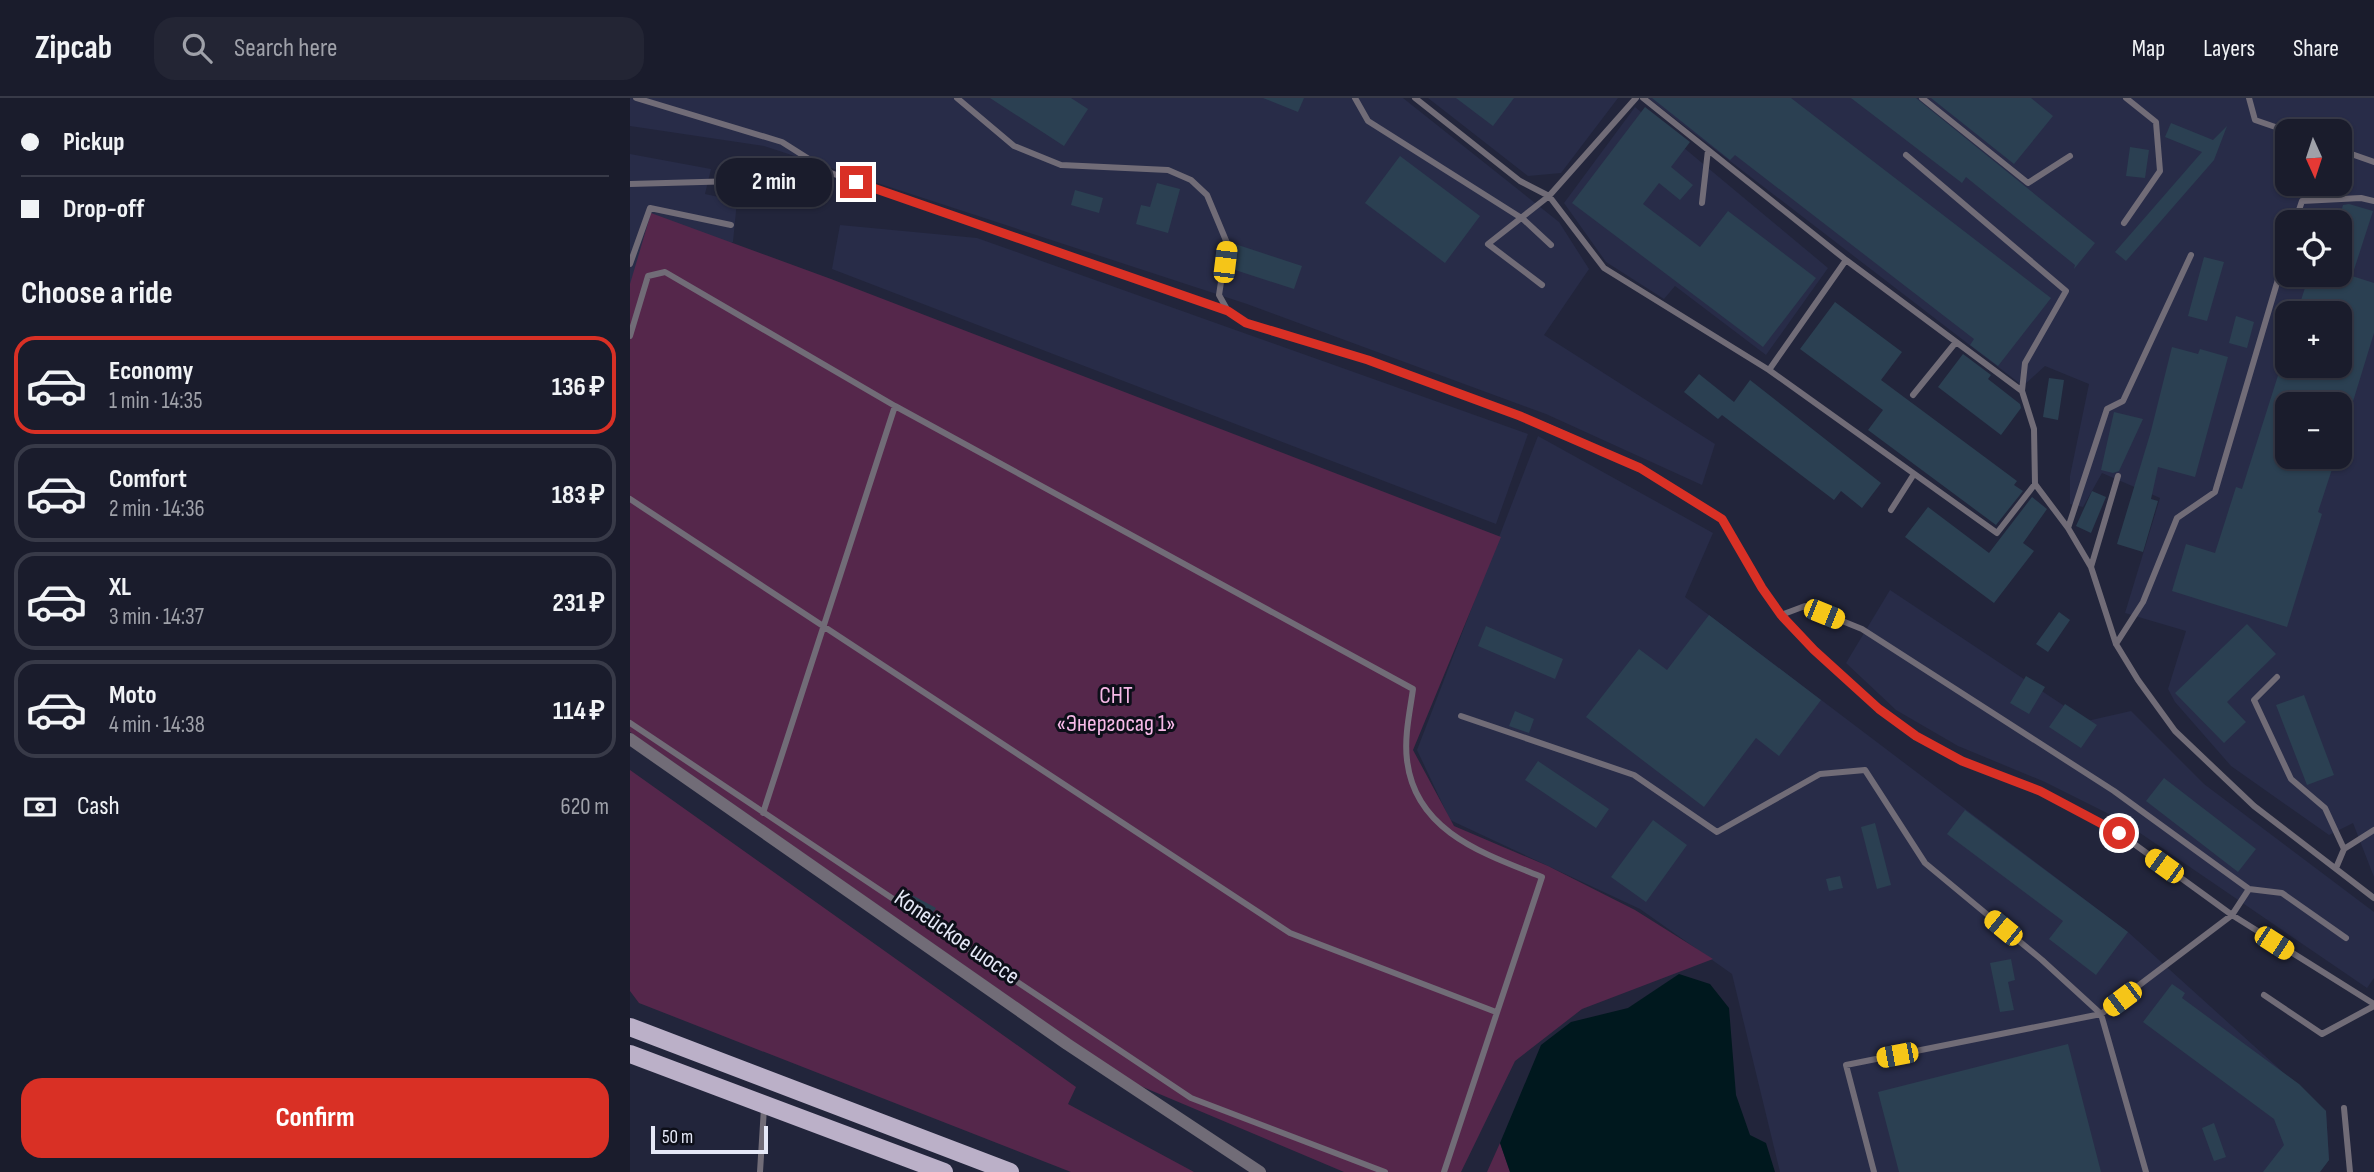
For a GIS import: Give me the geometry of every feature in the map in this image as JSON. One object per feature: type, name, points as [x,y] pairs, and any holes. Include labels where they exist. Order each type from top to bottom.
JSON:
[{"type":"main road","points":[[630,1027],[1010,1172]]},
{"type":"main road","points":[[630,1054],[944,1172]]},
{"type":"street","name":"Копейское шоссе","points":[[630,739],[1067,1044],[1260,1172]]},
{"type":"lane","points":[[636,98],[782,142],[831,173],[1228,311],[1246,323],[1368,360],[1546,426],[1640,468],[1722,519],[1781,615],[1814,650],[1879,709],[1916,736],[1962,761],[2040,791],[2119,833],[2232,915],[2374,1005],[2322,1034],[2264,995]]},
{"type":"lane","points":[[957,98],[1014,146],[1061,165],[1168,170],[1191,180],[1207,195],[1227,243],[1219,295],[1228,311]]},
{"type":"lane","points":[[1355,98],[1368,121],[1523,219],[1551,245]]},
{"type":"lane","points":[[1415,98],[1520,181],[1549,196],[1604,268],[1769,370],[1997,533],[2035,484]]},
{"type":"lane","points":[[1542,285],[1488,244],[1549,196],[1636,98]]},
{"type":"lane","points":[[1643,98],[1846,260],[2022,391]]},
{"type":"lane","points":[[1922,98],[2028,183],[2070,156]]},
{"type":"lane","points":[[2124,223],[2161,171],[2156,122],[2126,98]]},
{"type":"lane","points":[[2249,98],[2255,120],[2275,127]]},
{"type":"lane","points":[[1702,203],[1708,150]]},
{"type":"lane","points":[[2352,154],[2374,162]]},
{"type":"lane","points":[[1906,155],[2066,290],[2025,363],[2022,391],[2034,429],[2035,484],[2068,528],[2091,567],[2116,644],[2175,731],[2253,806],[2374,898]]},
{"type":"lane","points":[[630,184],[737,181],[831,173]]},
{"type":"lane","points":[[2299,210],[2302,201],[2361,198],[2374,201]]},
{"type":"lane","points":[[630,264],[650,208],[731,225]]},
{"type":"lane","points":[[2068,528],[2108,409],[2123,401],[2191,255]]},
{"type":"lane","points":[[1769,370],[1846,260]]},
{"type":"lane","points":[[630,336],[648,276],[665,272],[895,406],[1413,689],[1407,759],[1425,811],[1469,847],[1542,877],[1444,1172]]},
{"type":"lane","points":[[2116,644],[2143,602],[2177,518],[2215,492],[2276,287]]},
{"type":"lane","points":[[1913,394],[1956,342]]},
{"type":"lane","points":[[763,813],[895,406]]},
{"type":"lane","points":[[1891,510],[1914,474]]},
{"type":"lane","points":[[2091,567],[2118,476]]},
{"type":"lane","points":[[630,499],[1290,933],[1496,1012]]},
{"type":"lane","points":[[1781,615],[1805,607],[1862,629],[2114,791],[2249,889],[2282,893],[2346,938]]},
{"type":"lane","points":[[2277,677],[2254,699],[2291,779],[2325,808],[2344,849]]},
{"type":"lane","points":[[1461,716],[1634,775],[1717,832],[1820,774],[1865,770],[1925,863],[2042,960],[2101,1014],[2146,1172]]},
{"type":"lane","points":[[630,723],[1191,1098],[1385,1172]]},
{"type":"lane","points":[[2336,868],[2344,849],[2374,830]]},
{"type":"lane","points":[[1874,1172],[1846,1065],[2101,1014],[2232,915],[2249,889]]},
{"type":"lane","points":[[760,1172],[764,1104]]},
{"type":"lane","points":[[2344,1108],[2350,1172]]},
{"type":"shaded area","points":[[630,98],[1403,98],[1559,222],[1589,269],[1544,335],[1715,444],[1702,485],[1546,414],[1247,304],[764,146],[630,126]]},
{"type":"shaded area","points":[[1428,98],[1618,98],[1561,173],[1528,176]]},
{"type":"shaded area","points":[[1648,98],[2374,98],[2374,877],[2353,823],[2329,835],[2231,766],[2175,702],[2168,689],[2186,631],[2125,613],[2160,498],[2102,473],[2083,507],[2070,504],[2070,476],[2089,384],[2045,366],[2023,386]]},
{"type":"shaded area","points":[[1635,107],[1828,268],[1766,355],[1675,286],[1664,299],[1606,262],[1564,203]]},
{"type":"shaded area","points":[[630,154],[711,169],[705,194],[737,201],[733,242],[630,288]]},
{"type":"shaded area","points":[[840,225],[977,238],[1528,434],[1496,524],[832,269]]},
{"type":"shaded area","points":[[1538,436],[1713,533],[1685,597],[2128,932],[2326,1111],[2329,1160],[2319,1172],[1780,1172],[1732,974],[1640,909],[1450,820],[1417,750]]},
{"type":"shaded area","points":[[1890,590],[2087,721],[2131,711],[2204,784],[2374,912],[2374,978],[2367,988],[2121,820],[2045,782],[1958,746],[1896,710],[1846,663]]},
{"type":"shaded area","points":[[1679,974],[1710,984],[1729,1008],[1736,1095],[1750,1135],[1766,1143],[1775,1172],[1510,1172],[1500,1143],[1541,1045],[1571,1022],[1628,1008]]},
{"type":"green space","name":"СНТ «Энергосад 1»","points":[[651,213],[831,279],[1501,537],[1413,750],[1454,826],[1548,866],[1635,910],[1713,959],[1582,1009],[1515,1061],[1461,1172],[1344,1172],[1131,1082],[630,732],[630,284]]},
{"type":"green space","points":[[630,770],[1076,1087],[1068,1104],[1194,1172],[1071,1172],[639,1003],[630,991]]},
{"type":"green space","points":[[1500,1143],[1510,1172],[1487,1172]]},
{"type":"building","points":[[990,98],[1071,98],[1088,109],[1064,146]]},
{"type":"building","points":[[1263,98],[1304,98],[1298,112]]},
{"type":"building","points":[[1456,98],[1514,98],[1493,126]]},
{"type":"building","points":[[1652,98],[1791,98],[2051,298],[1998,366],[1970,345],[1974,339],[1735,155],[1730,160]]},
{"type":"building","points":[[1851,98],[1916,98],[2095,243],[2074,269],[2075,265],[1966,177],[1962,183]]},
{"type":"building","points":[[1931,98],[2031,98],[2053,116],[2014,164]]},
{"type":"building","points":[[1645,107],[1690,142],[1671,167],[1693,185],[1680,200],[1659,183],[1643,204],[1700,247],[1728,211],[1816,278],[1763,347],[1572,203]]},
{"type":"building","points":[[2171,123],[2213,140],[2227,126],[2214,160],[2126,261],[2115,252],[2202,152],[2165,137]]},
{"type":"building","points":[[2130,147],[2149,150],[2145,178],[2126,176]]},
{"type":"building","points":[[1400,156],[1480,216],[1445,263],[1365,203]]},
{"type":"building","points":[[1157,183],[1180,189],[1168,233],[1136,224],[1141,205],[1150,207]]},
{"type":"building","points":[[1075,190],[1103,198],[1099,213],[1071,205]]},
{"type":"building","points":[[2349,204],[2373,211],[2352,276],[2352,210],[2342,210],[2343,205]]},
{"type":"building","points":[[1235,244],[1302,266],[1294,289],[1229,268]]},
{"type":"building","points":[[2204,257],[2224,262],[2207,321],[2188,316]]},
{"type":"building","points":[[2352,276],[2374,283],[2374,333],[2352,405],[2352,392],[2275,392],[2275,469],[2332,469],[2318,512],[2322,514],[2287,627],[2172,591],[2186,544],[2215,553],[2236,487],[2242,489],[2277,378],[2352,378],[2352,301],[2301,301],[2305,287],[2352,287]]},
{"type":"building","points":[[1835,302],[1902,352],[1881,380],[2017,481],[2014,485],[2023,491],[1996,525],[1868,430],[1883,410],[1800,349]]},
{"type":"building","points":[[2236,316],[2254,322],[2247,348],[2229,343]]},
{"type":"building","points":[[2172,347],[2198,354],[2200,349],[2228,357],[2195,477],[2158,467],[2151,499],[2158,501],[2143,552],[2117,544],[2151,431]]},
{"type":"building","points":[[1963,354],[1991,375],[1988,379],[2020,404],[2021,408],[2001,435],[1938,387]]},
{"type":"building","points":[[1699,374],[1734,402],[1750,380],[1881,483],[1862,508],[1841,491],[1834,500],[1722,415],[1718,419],[1684,392]]},
{"type":"building","points":[[2049,378],[2064,380],[2058,420],[2043,417]]},
{"type":"building","points":[[2114,412],[2143,419],[2119,471],[2113,473],[2101,470]]},
{"type":"building","points":[[2092,491],[2106,497],[2091,533],[2076,526]]},
{"type":"building","points":[[2032,497],[2047,509],[2023,543],[2034,551],[1994,603],[1905,537],[1928,507],[1989,553]]},
{"type":"building","points":[[2059,612],[2070,620],[2048,652],[2036,644]]},
{"type":"building","points":[[1709,615],[1821,700],[1779,756],[1756,738],[1704,807],[1586,717],[1639,649],[1667,670]]},
{"type":"building","points":[[2247,624],[2276,654],[2227,702],[2246,722],[2224,743],[2175,693]]},
{"type":"building","points":[[1486,626],[1563,659],[1555,679],[1478,646]]},
{"type":"building","points":[[2026,676],[2045,687],[2029,714],[2010,703]]},
{"type":"building","points":[[2304,695],[2334,775],[2307,785],[2276,705]]},
{"type":"building","points":[[2065,704],[2097,725],[2081,748],[2049,727]]},
{"type":"building","points":[[1515,711],[1534,719],[1529,733],[1509,726]]},
{"type":"building","points":[[1538,761],[1609,809],[1596,828],[1525,780]]},
{"type":"building","points":[[2164,778],[2256,849],[2238,872],[2146,801]]},
{"type":"building","points":[[1965,810],[2128,932],[2096,975],[2049,939],[2063,921],[1947,834]]},
{"type":"building","points":[[1653,820],[1687,845],[1646,902],[1611,877]]},
{"type":"building","points":[[1875,823],[1891,885],[1877,889],[1861,827]]},
{"type":"building","points":[[1840,876],[1843,888],[1829,891],[1826,879]]},
{"type":"building","points":[[912,895],[936,908],[930,917],[908,902]]},
{"type":"building","points":[[2011,959],[2015,980],[2008,982],[2014,1010],[2000,1012],[1990,963]]},
{"type":"building","points":[[2172,984],[2185,993],[2182,998],[2299,1084],[2326,1111],[2329,1160],[2320,1172],[2263,1172],[2284,1145],[2274,1119],[2143,1022]]},
{"type":"building","points":[[2068,1044],[2101,1172],[1899,1172],[1878,1092]]},
{"type":"building","points":[[2214,1123],[2226,1157],[2214,1161],[2202,1128]]},
{"type":"route","points":[[856,182],[1228,311],[1246,323],[1368,360],[1546,426],[1640,468],[1722,519],[1781,615],[1814,650],[1879,709],[1916,736],[1962,761],[2040,791],[2119,833]]}]
